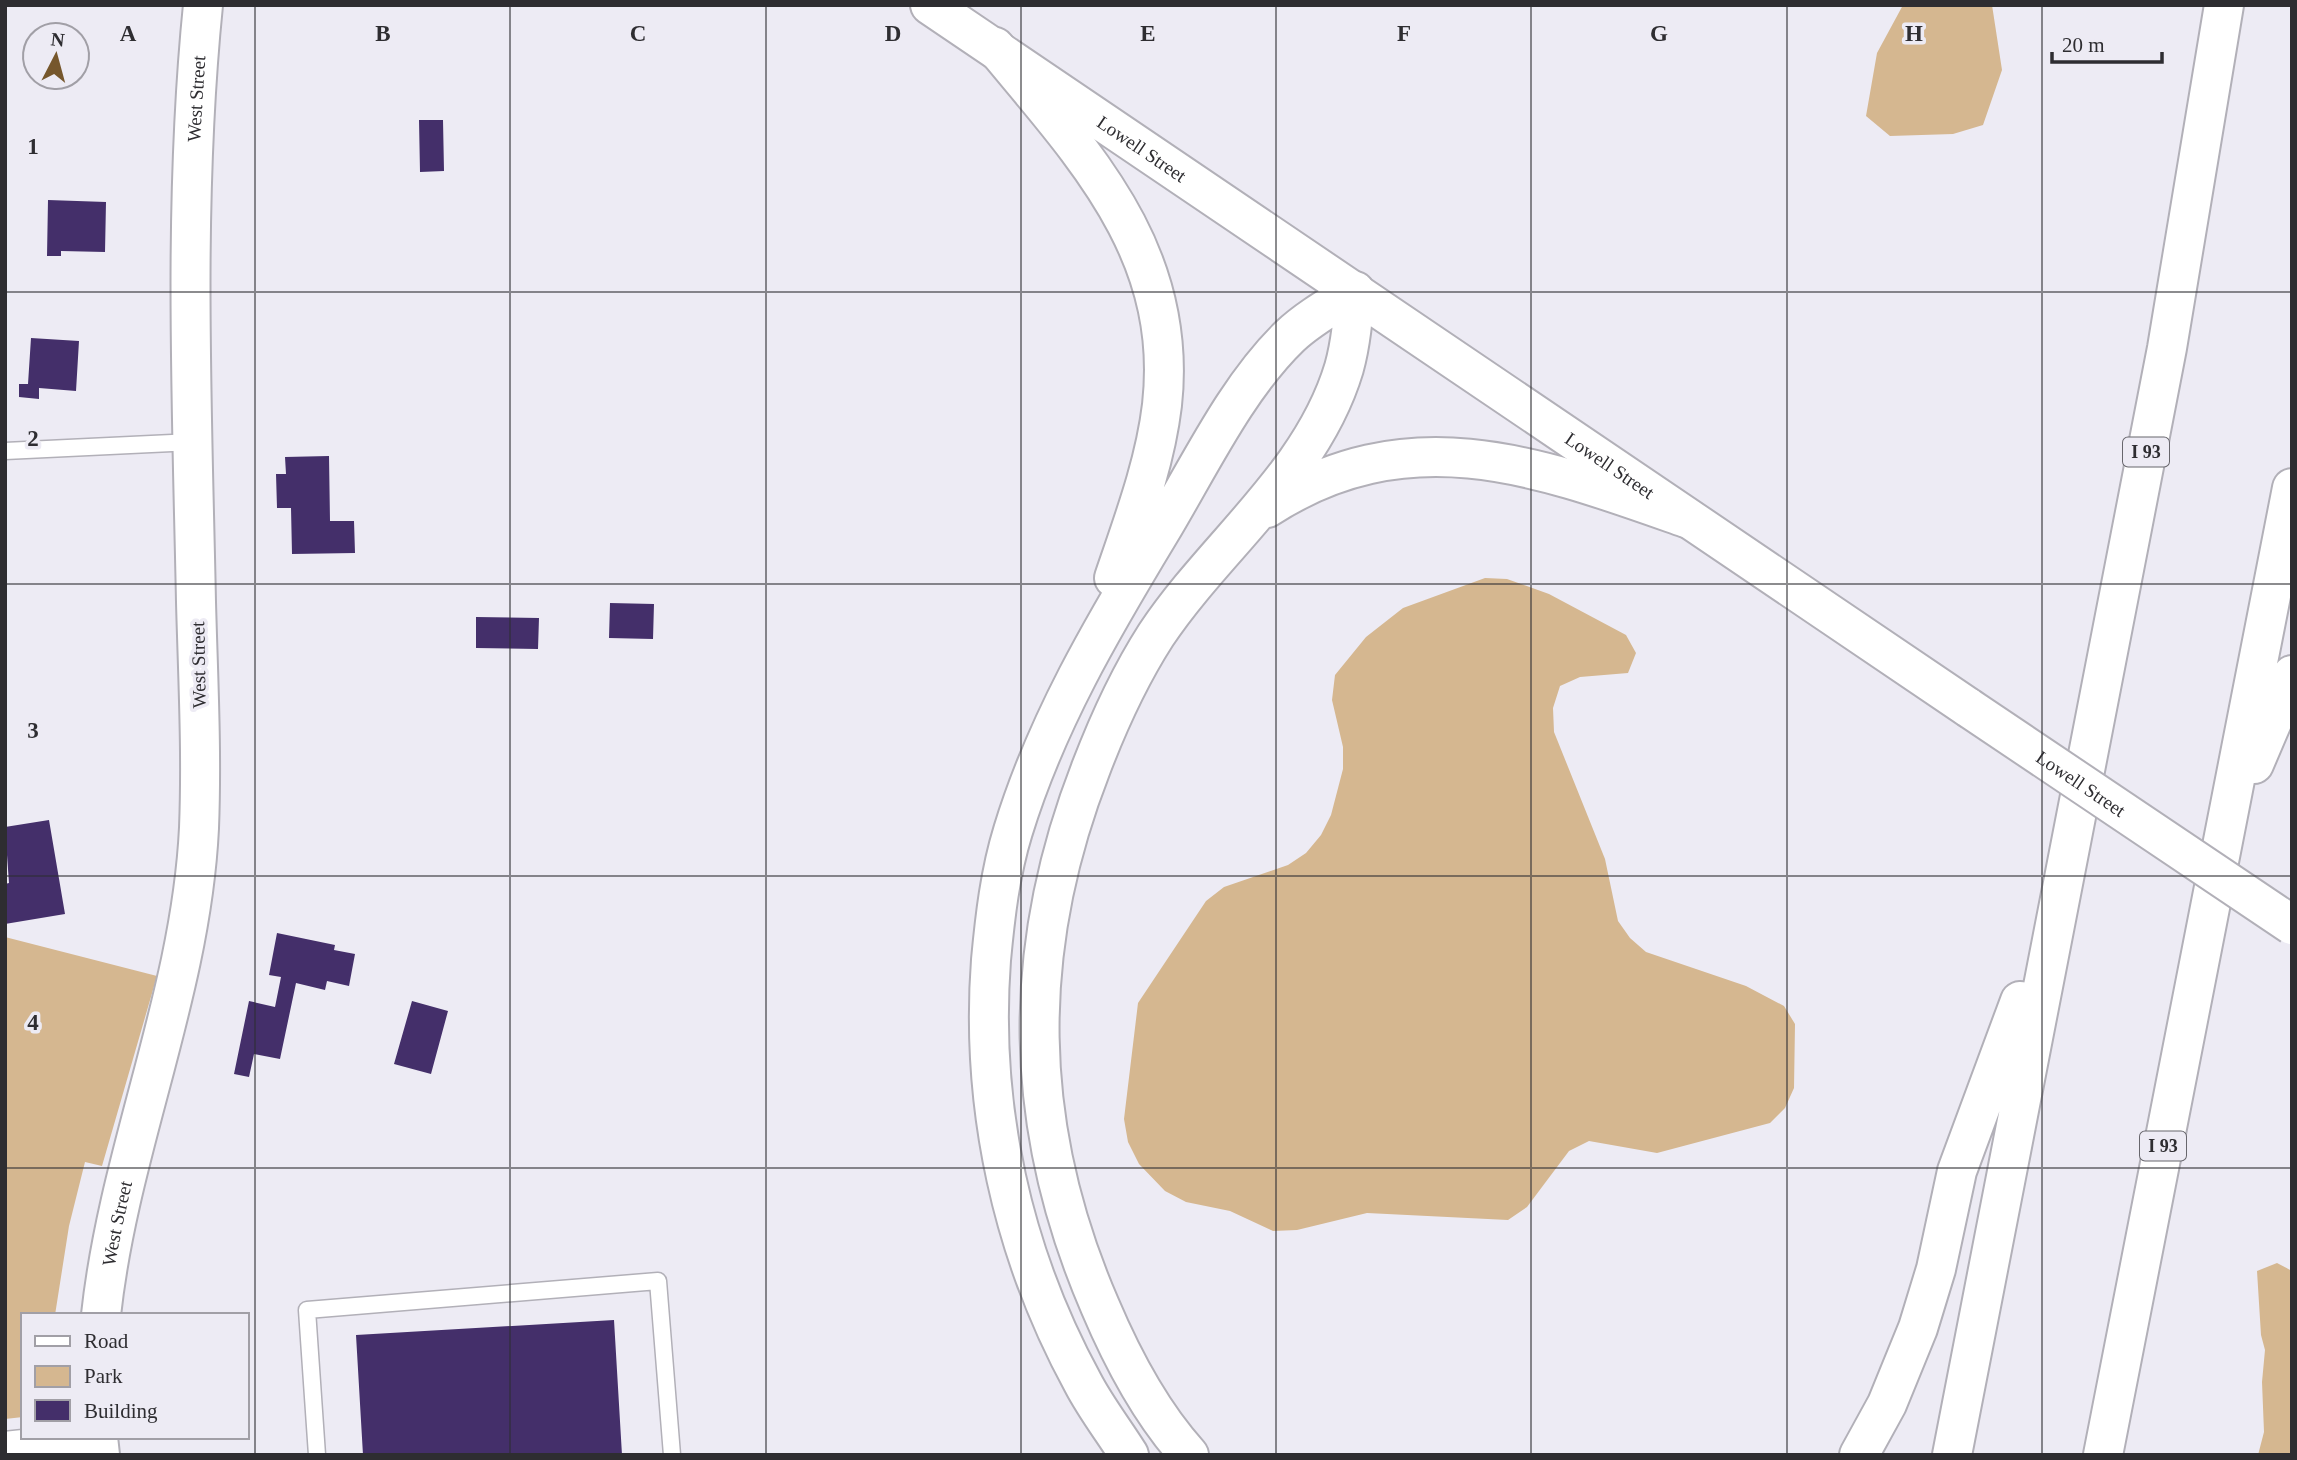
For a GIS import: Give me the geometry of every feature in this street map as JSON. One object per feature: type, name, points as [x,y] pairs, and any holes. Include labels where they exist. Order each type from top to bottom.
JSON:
[{"type":"main road","name":"Lowell Street","points":[[930,5],[2292,925]]},
{"type":"main road","name":"I 93","points":[[1952,1455],[2167,348],[2224,5]]},
{"type":"main road","name":"West Street","points":[[102,1313],[118,1215],[183,958],[195,872],[199,693],[191,252],[201,6]]},
{"type":"main road","points":[[995,47],[1093,166],[1123,213],[1149,274],[1159,317],[1163,384],[1155,441],[1141,496],[1091,646]]},
{"type":"main road","points":[[1189,1455],[1136,1378],[1086,1274],[1068,1222],[1050,1143],[1042,1079],[1041,973],[1052,887],[1063,848],[1111,717],[1158,632],[1298,458],[1336,389],[1352,331],[1355,291]]},
{"type":"main road","points":[[1129,1455],[1083,1383],[1030,1265],[1006,1182],[998,1141],[988,1026],[995,921],[1006,853],[1043,750],[1091,646],[1211,446],[1267,365],[1290,337],[1355,291]]},
{"type":"main road","points":[[1248,522],[1288,495],[1344,473],[1393,460],[1454,456],[1566,475],[1686,518]]},
{"type":"main road","name":"I 93","points":[[2103,1455],[2292,488]]},
{"type":"main road","points":[[2222,837],[2292,675]]},
{"type":"main road","points":[[1859,1455],[1887,1404],[1918,1328],[1936,1269],[1957,1171],[2059,897]]},
{"type":"street","points":[[5,1448],[99,1444]]},
{"type":"lane","points":[[5,452],[193,442]]},
{"type":"lane","points":[[317,1455],[307,1310],[658,1281],[672,1455]]},
{"type":"green space","points":[[1903,5],[1992,5],[2002,70],[1983,125],[1953,134],[1890,136],[1866,116],[1877,53]]},
{"type":"green space","points":[[1485,578],[1507,579],[1549,594],[1626,635],[1636,653],[1628,673],[1580,677],[1560,686],[1553,708],[1554,732],[1605,859],[1618,921],[1630,938],[1646,952],[1746,986],[1784,1006],[1795,1024],[1794,1088],[1785,1108],[1770,1123],[1657,1153],[1589,1141],[1569,1151],[1527,1207],[1508,1220],[1367,1213],[1297,1230],[1273,1231],[1230,1211],[1186,1202],[1165,1191],[1139,1164],[1128,1142],[1124,1119],[1138,1003],[1206,901],[1224,887],[1288,865],[1306,853],[1321,835],[1331,815],[1343,769],[1343,747],[1332,700],[1335,675],[1366,637],[1403,608]]},
{"type":"green space","points":[[5,937],[157,976],[102,1166],[85,1162],[69,1226],[55,1313],[21,1313],[21,1417],[5,1419]]},
{"type":"green space","points":[[2277,1263],[2292,1271],[2292,1455],[2258,1455],[2264,1432],[2262,1382],[2265,1350],[2261,1335],[2257,1271]]},
{"type":"building","points":[[419,120],[443,120],[444,171],[420,172]]},
{"type":"building","points":[[48,200],[106,202],[105,252],[61,251],[61,256],[47,256]]},
{"type":"building","points":[[31,338],[79,341],[76,391],[39,388],[39,399],[19,397],[19,384],[28,384]]},
{"type":"building","points":[[329,456],[330,521],[354,521],[355,553],[292,554],[291,508],[277,508],[276,474],[286,474],[285,457]]},
{"type":"building","points":[[610,603],[654,604],[653,639],[609,638]]},
{"type":"building","points":[[476,617],[539,618],[538,649],[476,648]]},
{"type":"building","points":[[49,820],[65,914],[5,924],[5,884],[9,883],[5,827]]},
{"type":"building","points":[[277,933],[335,945],[334,950],[355,954],[349,986],[327,981],[325,990],[296,983],[280,1059],[254,1054],[249,1077],[234,1074],[249,1001],[275,1007],[281,977],[269,975]]},
{"type":"building","points":[[412,1001],[448,1011],[431,1074],[394,1064]]},
{"type":"building","points":[[614,1320],[622,1455],[363,1455],[356,1335]]}]
